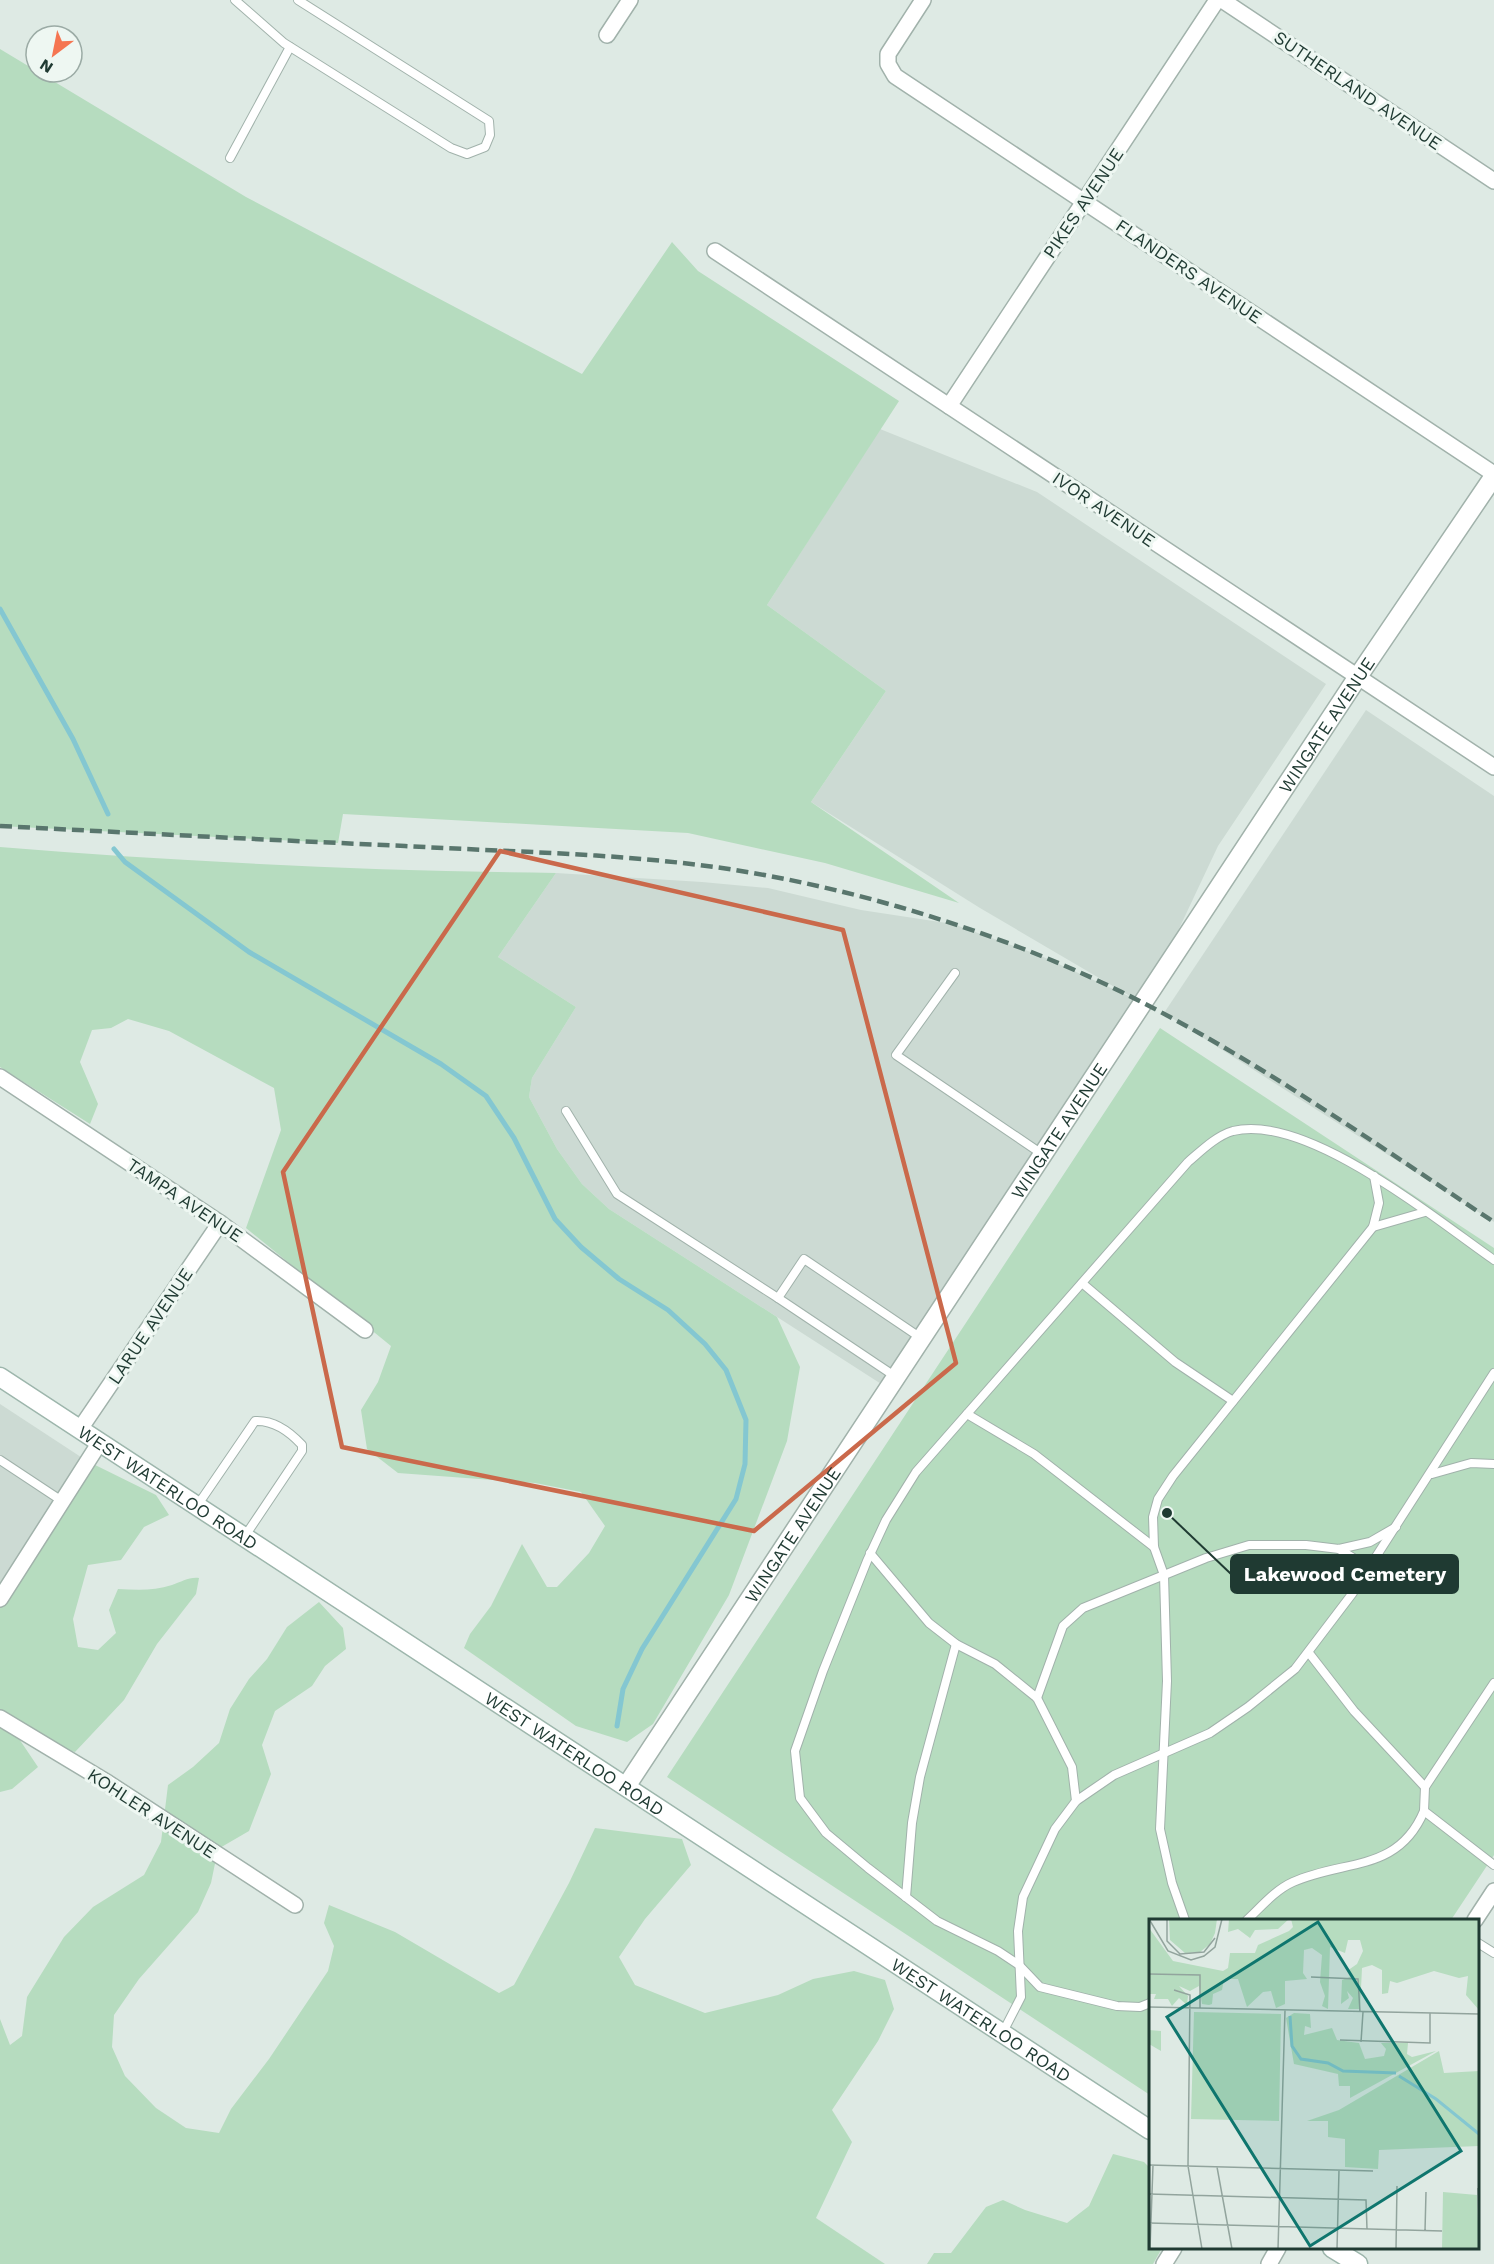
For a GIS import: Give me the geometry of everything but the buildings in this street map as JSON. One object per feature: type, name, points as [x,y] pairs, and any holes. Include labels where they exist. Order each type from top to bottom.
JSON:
[{"type":"street","points":[[608,35],[630,0]]},
{"type":"street","name":"FLANDERS AVENUE","points":[[922,0],[888,54],[890,70],[902,81],[1494,475]]},
{"type":"street","name":"SUTHERLAND AVENUE","points":[[1220,0],[1494,181]]},
{"type":"street","name":"PIKES AVENUE","points":[[949,406],[1083,201],[1220,0]]},
{"type":"street","name":"IVOR AVENUE","points":[[715,251],[1494,767]]},
{"type":"street","name":"WINGATE AVENUE","points":[[627,1785],[1357,678],[1494,475]]},
{"type":"street","name":"TAMPA AVENUE","points":[[0,1077],[220,1223],[365,1330]]},
{"type":"street","name":"LARUE AVENUE","points":[[80,1429],[220,1223]]},
{"type":"street","name":"WEST WATERLOO ROAD","points":[[0,1377],[627,1785],[1149,2129]]},
{"type":"street","points":[[0,1599],[100,1442]]},
{"type":"street","name":"KOHLER AVENUE","points":[[4,1720],[108,1783],[295,1905]]},
{"type":"street","points":[[1476,1919],[1494,1891]]},
{"type":"street","points":[[1164,2264],[1173,2249]]},
{"type":"street","points":[[1269,2264],[1277,2249]]},
{"type":"street","points":[[1335,2249],[1358,2264]]},
{"type":"lane","points":[[235,0],[290,48],[451,148],[467,154],[485,147],[490,135],[489,121],[298,0]]},
{"type":"lane","points":[[230,158],[290,48]]},
{"type":"lane","points":[[955,973],[896,1055],[1044,1155]]},
{"type":"lane","points":[[566,1111],[617,1194],[897,1378]]},
{"type":"lane","points":[[1149,2003],[1140,2007],[1117,2006],[1040,1987],[1019,1965],[998,1951],[937,1922],[826,1833],[800,1797],[795,1751],[823,1671],[870,1553],[886,1520],[916,1472],[1188,1162],[1211,1142],[1234,1131],[1268,1131],[1309,1142],[1374,1176],[1494,1260]]},
{"type":"lane","points":[[1185,1919],[1172,1883],[1160,1829],[1167,1681],[1164,1575],[1154,1546],[1153,1517],[1158,1499],[1173,1476],[1373,1227],[1379,1203],[1374,1176]]},
{"type":"lane","points":[[1373,1227],[1425,1212]]},
{"type":"lane","points":[[778,1298],[804,1259],[923,1339]]},
{"type":"lane","points":[[1082,1282],[1175,1362],[1233,1401]]},
{"type":"lane","points":[[1002,2034],[1021,1997],[1018,1931],[1023,1897],[1055,1830],[1076,1801],[1114,1775],[1210,1733],[1248,1707],[1295,1669],[1364,1576],[1494,1373]]},
{"type":"lane","points":[[968,1414],[1034,1454],[1154,1546]]},
{"type":"lane","points":[[197,1506],[255,1421],[266,1420],[292,1434],[302,1445],[302,1451],[245,1537]]},
{"type":"lane","points":[[0,1460],[62,1501]]},
{"type":"lane","points":[[1432,1473],[1471,1463],[1494,1464]]},
{"type":"lane","points":[[1037,1698],[1063,1626],[1083,1608],[1164,1575],[1249,1545],[1306,1545],[1339,1549],[1370,1542],[1397,1526]]},
{"type":"lane","points":[[1339,1549],[1358,1561],[1364,1576]]},
{"type":"lane","points":[[870,1553],[929,1623],[956,1644],[995,1664],[1037,1698],[1072,1767],[1076,1801]]},
{"type":"lane","points":[[906,1897],[912,1823],[920,1777],[956,1644]]},
{"type":"lane","points":[[1309,1653],[1354,1711],[1425,1787]]},
{"type":"lane","points":[[1248,1919],[1274,1894],[1292,1882],[1365,1863],[1393,1853],[1418,1826],[1424,1811],[1425,1787],[1494,1683]]},
{"type":"lane","points":[[1424,1811],[1494,1865]]},
{"type":"lane","points":[[1479,1944],[1494,1953]]},
{"type":"highlighted area","points":[[500,851],[843,930],[956,1363],[754,1531],[342,1447],[283,1172]]},
{"type":"shaded area","points":[[880,429],[1037,492],[1326,684],[1218,846],[1144,1003],[889,1389],[609,1209],[582,1184],[557,1149],[529,1097],[532,1078],[576,1007],[498,957],[556,873],[702,882],[768,888],[861,910],[953,924],[1039,955],[1135,999],[980,908],[811,802],[886,691],[767,605]]},
{"type":"shaded area","points":[[1366,710],[1494,796],[1494,1222],[1164,1013]]},
{"type":"shaded area","points":[[0,1404],[87,1461],[0,1586]]},
{"type":"green space","points":[[0,49],[24,63],[24,84],[58,84],[246,197],[582,374],[672,242],[698,271],[899,401],[767,605],[886,691],[811,802],[959,903],[825,863],[688,833],[343,814],[338,843],[0,826]]},
{"type":"green space","points":[[0,847],[278,865],[556,873],[498,957],[576,1007],[532,1078],[529,1097],[557,1149],[582,1184],[609,1209],[777,1317],[800,1367],[787,1441],[729,1595],[653,1724],[627,1742],[576,1726],[464,1648],[470,1634],[491,1606],[522,1544],[547,1587],[557,1587],[589,1553],[605,1526],[581,1492],[535,1483],[398,1473],[367,1449],[361,1410],[378,1382],[391,1346],[246,1228],[281,1130],[274,1088],[169,1031],[128,1019],[111,1028],[92,1030],[80,1062],[98,1104],[90,1124],[0,1067]]},
{"type":"green space","points":[[1160,1028],[1494,1248],[1494,1855],[1452,1919],[1149,1919],[1149,2094],[667,1777]]},
{"type":"green space","points":[[87,1461],[156,1495],[169,1515],[144,1527],[121,1560],[88,1565],[73,1619],[78,1647],[98,1650],[116,1633],[109,1610],[118,1589],[159,1588],[199,1578],[196,1594],[157,1644],[124,1700],[75,1752],[37,1740],[9,1724],[38,1767],[12,1789],[0,1792],[0,1599]]},
{"type":"green space","points":[[319,1602],[343,1628],[346,1649],[325,1666],[312,1686],[275,1711],[262,1745],[271,1774],[249,1831],[218,1849],[211,1883],[198,1912],[139,1979],[114,2015],[112,2047],[125,2076],[156,2108],[186,2128],[219,2133],[231,2109],[269,2059],[328,1971],[334,1946],[324,1923],[329,1905],[395,1932],[499,1993],[514,1985],[569,1883],[595,1828],[682,1839],[691,1865],[645,1919],[619,1957],[635,1985],[705,2013],[778,1995],[813,1979],[854,1971],[885,1980],[894,2009],[878,2041],[832,2110],[852,2142],[816,2218],[885,2264],[0,2264],[0,2019],[10,2045],[22,2036],[27,1997],[64,1937],[93,1907],[144,1875],[161,1842],[168,1785],[193,1767],[219,1743],[230,1709],[249,1679],[267,1659],[287,1627]]},
{"type":"green space","points":[[1113,2154],[1144,2162],[1149,2167],[1149,2249],[1161,2249],[1153,2264],[927,2264],[934,2253],[951,2253],[986,2207],[1003,2200],[1025,2210],[1067,2223],[1089,2206]]},
{"type":"waterway","points":[[0,609],[73,739],[108,814]]},
{"type":"waterway","points":[[114,849],[125,862],[249,952],[441,1064],[486,1096],[514,1138],[555,1219],[581,1247],[619,1279],[668,1310],[705,1344],[726,1370],[746,1420],[745,1464],[736,1499],[642,1649],[623,1689],[617,1726]]},
{"type":"railway","points":[[0,826],[643,859],[760,874],[836,890],[911,910],[1021,948],[1084,974],[1146,1004],[1206,1037],[1323,1108],[1494,1222]]},
{"type":"place","name":"Lakewood Cemetery","points":[[1167,1513]]}]
